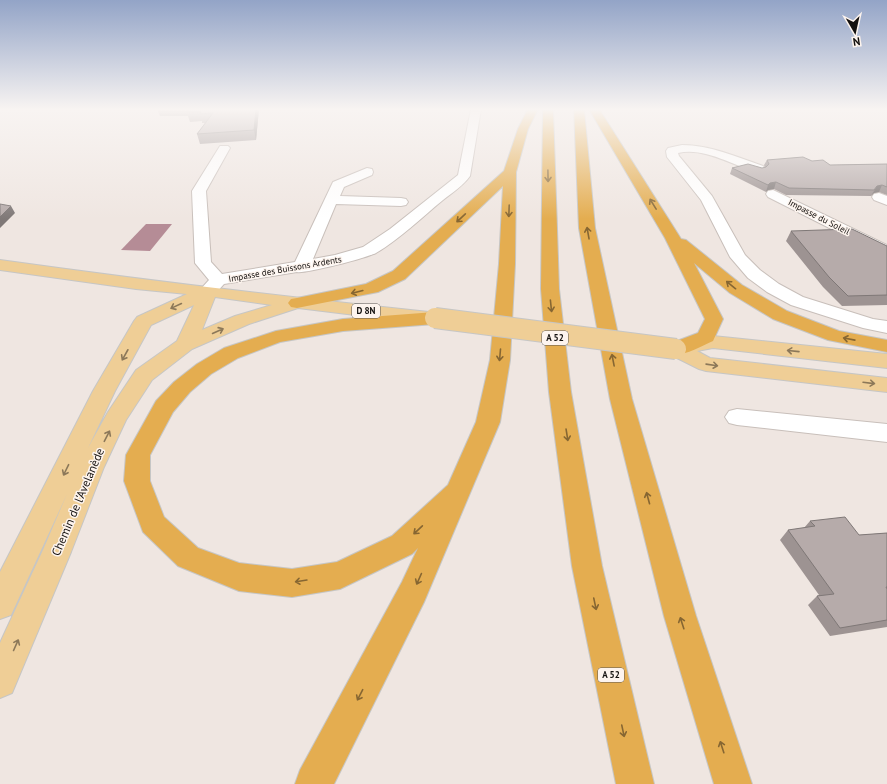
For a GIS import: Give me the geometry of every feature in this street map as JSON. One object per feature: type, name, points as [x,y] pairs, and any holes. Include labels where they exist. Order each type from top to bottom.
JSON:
[{"type":"highway","points":[[314,784],[413,592],[488,422],[500,360],[507,264],[510,172],[518,146]]},
{"type":"highway","name":"A 52","points":[[548,146],[550,289],[560,392],[587,566],[634,784]]},
{"type":"highway","points":[[581,146],[587,228],[621,399],[680,616],[734,784]]},
{"type":"highway","points":[[616,146],[673,238],[714,319],[706,337],[676,349]]},
{"type":"highway","points":[[297,303],[372,288],[399,275],[510,172]]},
{"type":"highway","points":[[673,238],[736,289],[780,315],[836,336],[887,346]]},
{"type":"highway","points":[[435,318],[328,328],[276,337],[231,353],[204,369],[182,387],[164,407],[138,455],[137,482],[153,524],[188,557],[239,577],[292,583],[340,575],[402,545],[458,492]]},
{"type":"main road","name":"D 8N","points":[[0,265],[140,302],[213,286],[297,303],[435,318],[676,349],[713,342],[887,361]]},
{"type":"main road","points":[[140,302],[213,286]]},
{"type":"main road","name":"Chemin de l'Avelanède","points":[[185,345],[213,286]]},
{"type":"main road","name":"Chemin de l'Avelanède","points":[[0,604],[104,391],[140,302]]},
{"type":"main road","name":"Chemin de l'Avelanède","points":[[0,681],[57,552],[91,467],[116,418],[144,375],[185,345],[242,320],[297,303]]},
{"type":"main road","name":"D 8N","points":[[676,349],[706,364],[887,385]]},
{"type":"street","name":"Impasse des Buissons Ardents","points":[[213,286],[338,260],[369,250],[395,232],[464,176],[469,146]]},
{"type":"street","points":[[759,169],[698,149],[681,147],[672,150],[673,157],[707,199],[738,256],[754,274],[773,288],[797,301],[870,324],[887,327]]},
{"type":"street","points":[[213,286],[203,263],[199,191],[224,148]]},
{"type":"street","points":[[301,268],[338,185],[367,172]]},
{"type":"street","name":"Impasse du Soleil","points":[[773,194],[887,251]]},
{"type":"street","points":[[331,200],[401,202]]},
{"type":"street","points":[[737,417],[887,433]]},
{"type":"shaded area","points":[[146,224],[172,224],[150,251],[121,250]]},
{"type":"building","points":[[803,157],[812,161],[823,160],[830,165],[887,164],[887,187],[882,185],[877,186],[874,190],[789,188],[776,182],[768,185],[732,168],[748,164],[762,168],[769,164],[767,160]]},
{"type":"building","points":[[0,204],[11,206],[0,217]]},
{"type":"building","points":[[852,229],[887,246],[887,295],[848,296],[829,277],[791,231]]},
{"type":"building","points":[[845,517],[859,535],[887,533],[887,620],[840,628],[817,596],[834,594],[788,530],[815,526],[810,521]]}]
